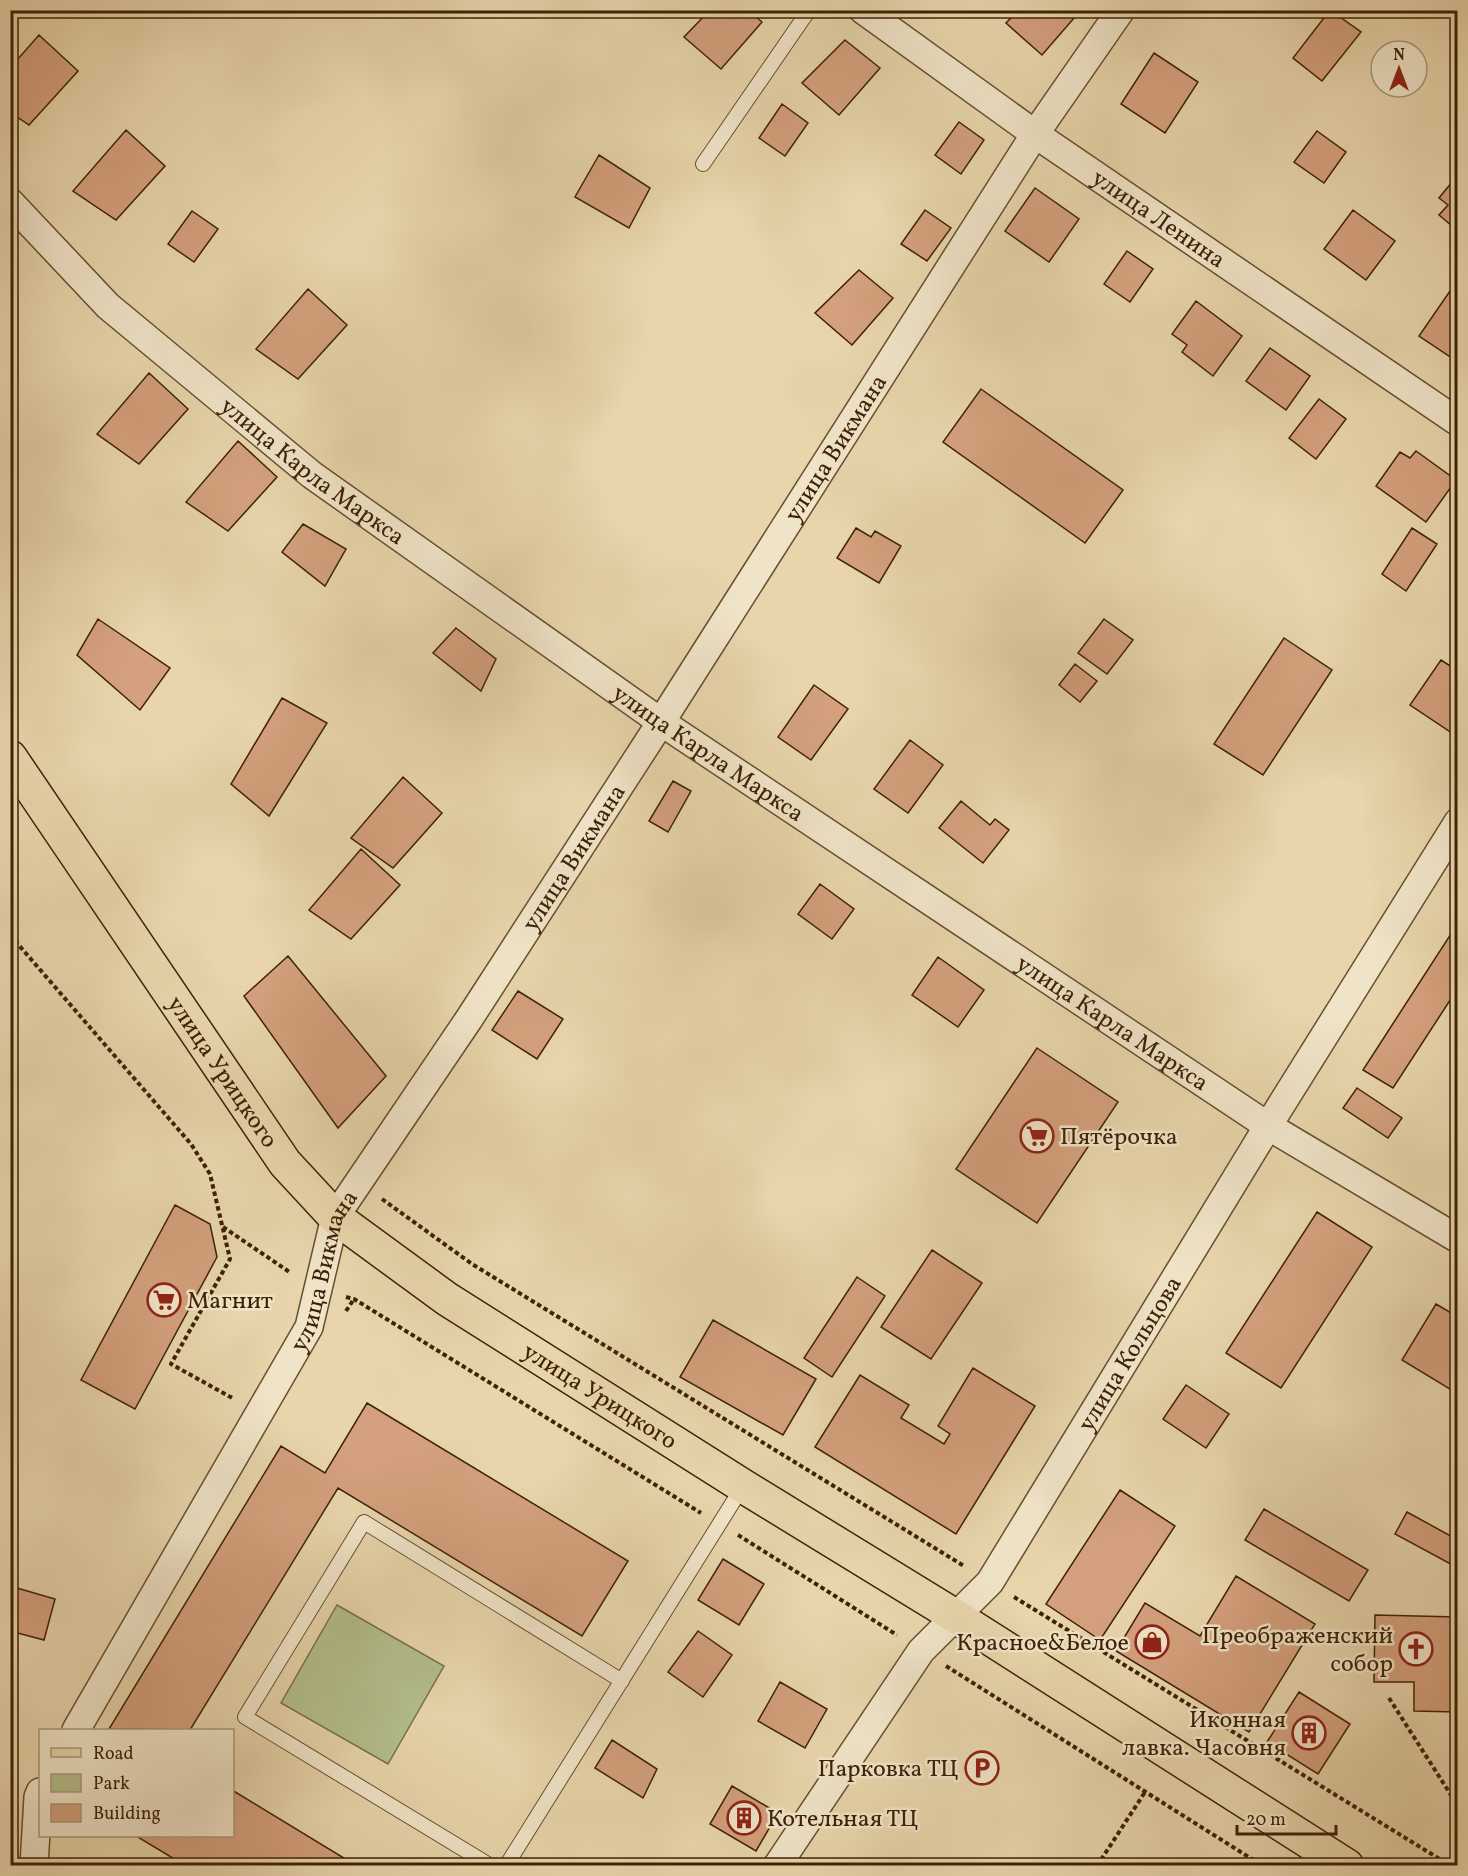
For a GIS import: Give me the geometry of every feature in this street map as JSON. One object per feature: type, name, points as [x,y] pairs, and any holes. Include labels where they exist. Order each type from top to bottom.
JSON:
[{"type":"main road","name":"улица Урицкого","points":[[10,758],[285,1163],[335,1217],[447,1299],[743,1486],[955,1616],[1347,1866]]},
{"type":"street","name":"улица Ленина","points":[[863,10],[1035,134],[1458,422]]},
{"type":"street","name":"улица Викмана","points":[[77,1729],[309,1327],[335,1217],[469,1019],[661,722],[1035,134],[1121,10]]},
{"type":"street","name":"улица Карла Маркса","points":[[10,202],[108,306],[312,474],[661,722],[1268,1126],[1458,1239]]},
{"type":"street","name":"улица Кольцова","points":[[777,1866],[921,1651],[990,1582],[1268,1126],[1458,822]]},
{"type":"street","points":[[33,1866],[39,1794]]},
{"type":"lane","points":[[703,164],[809,10]]},
{"type":"lane","points":[[506,1866],[743,1486]]},
{"type":"lane","points":[[491,1866],[245,1717],[364,1522],[622,1681]]},
{"type":"path","points":[[10,935],[191,1144],[210,1174],[230,1259],[171,1364],[259,1413]]},
{"type":"path","points":[[359,1182],[472,1264],[1450,1866]]},
{"type":"path","points":[[222,1227],[318,1291],[354,1299],[720,1524],[1263,1866]]},
{"type":"path","points":[[1389,1698],[1458,1806]]},
{"type":"path","points":[[1097,1866],[1145,1792]]},
{"type":"green space","points":[[337,1605],[444,1666],[388,1764],[281,1703]]},
{"type":"building","points":[[710,10],[748,10],[762,22],[721,69],[684,37]]},
{"type":"building","points":[[1019,10],[1081,10],[1042,55],[1006,23]]},
{"type":"building","points":[[1330,10],[1361,32],[1322,81],[1293,58]]},
{"type":"building","points":[[39,35],[78,71],[29,125],[10,112],[10,68]]},
{"type":"building","points":[[845,40],[880,68],[839,115],[802,83]]},
{"type":"building","points":[[1154,53],[1198,82],[1165,133],[1121,104]]},
{"type":"building","points":[[782,104],[808,123],[785,156],[759,138]]},
{"type":"building","points":[[959,122],[984,140],[961,174],[935,155]]},
{"type":"building","points":[[126,130],[165,166],[116,220],[73,191]]},
{"type":"building","points":[[1317,131],[1346,152],[1324,183],[1294,162]]},
{"type":"building","points":[[599,155],[650,188],[629,228],[575,197]]},
{"type":"building","points":[[1457,176],[1458,220],[1452,226],[1439,215],[1448,205],[1439,198]]},
{"type":"building","points":[[1035,188],[1079,219],[1049,262],[1005,231]]},
{"type":"building","points":[[925,210],[951,228],[927,261],[901,244]]},
{"type":"building","points":[[1353,210],[1395,241],[1366,280],[1324,249]]},
{"type":"building","points":[[192,211],[218,229],[194,262],[168,244]]},
{"type":"building","points":[[1127,251],[1153,269],[1130,302],[1104,284]]},
{"type":"building","points":[[859,270],[893,298],[852,345],[815,313]]},
{"type":"building","points":[[308,289],[347,325],[298,379],[256,349]]},
{"type":"building","points":[[1450,291],[1458,296],[1458,362],[1419,336]]},
{"type":"building","points":[[1196,301],[1242,336],[1213,376],[1182,352],[1187,345],[1172,334]]},
{"type":"building","points":[[1270,348],[1310,376],[1286,410],[1246,381]]},
{"type":"building","points":[[149,373],[188,409],[139,464],[97,434]]},
{"type":"building","points":[[981,389],[1123,490],[1085,543],[943,442]]},
{"type":"building","points":[[1319,399],[1346,419],[1316,459],[1289,438]]},
{"type":"building","points":[[238,441],[277,477],[228,531],[186,502]]},
{"type":"building","points":[[1416,451],[1456,480],[1426,522],[1376,486],[1400,452],[1410,458]]},
{"type":"building","points":[[303,524],[346,549],[325,586],[282,552]]},
{"type":"building","points":[[856,528],[871,537],[875,531],[901,546],[879,583],[837,558]]},
{"type":"building","points":[[1412,528],[1437,544],[1406,591],[1382,574]]},
{"type":"building","points":[[98,619],[170,668],[140,710],[77,655]]},
{"type":"building","points":[[1104,619],[1133,640],[1107,674],[1078,653]]},
{"type":"building","points":[[456,628],[496,659],[481,691],[433,653]]},
{"type":"building","points":[[1284,638],[1332,670],[1263,775],[1214,744]]},
{"type":"building","points":[[1441,660],[1458,671],[1458,737],[1410,705]]},
{"type":"building","points":[[1075,664],[1097,681],[1080,702],[1059,685]]},
{"type":"building","points":[[814,685],[848,709],[811,760],[778,737]]},
{"type":"building","points":[[282,698],[327,723],[269,816],[231,784]]},
{"type":"building","points":[[910,740],[943,765],[908,813],[874,789]]},
{"type":"building","points":[[403,777],[442,813],[393,868],[351,838]]},
{"type":"building","points":[[673,781],[691,791],[668,832],[649,821]]},
{"type":"building","points":[[961,801],[990,825],[995,819],[1009,830],[983,863],[939,828]]},
{"type":"building","points":[[361,849],[400,885],[351,939],[309,910]]},
{"type":"building","points":[[820,884],[854,909],[832,939],[798,914]]},
{"type":"building","points":[[1458,923],[1458,988],[1393,1088],[1363,1070]]},
{"type":"building","points":[[288,956],[386,1076],[338,1128],[244,996]]},
{"type":"building","points":[[938,957],[984,990],[958,1027],[912,995]]},
{"type":"building","points":[[518,991],[563,1019],[537,1059],[492,1030]]},
{"type":"building","name":"Пятёрочка","points":[[1037,1048],[1118,1102],[1037,1223],[956,1169]]},
{"type":"building","points":[[1357,1088],[1402,1118],[1388,1138],[1343,1108]]},
{"type":"building","points":[[175,1205],[210,1224],[217,1257],[135,1409],[81,1380]]},
{"type":"building","points":[[1317,1212],[1372,1247],[1281,1388],[1226,1353]]},
{"type":"building","points":[[10,1229],[17,1232],[10,1246]]},
{"type":"building","points":[[932,1250],[982,1283],[931,1359],[881,1327]]},
{"type":"building","points":[[857,1277],[885,1296],[832,1377],[804,1358]]},
{"type":"building","points":[[1436,1304],[1458,1317],[1458,1394],[1402,1360]]},
{"type":"building","points":[[713,1320],[816,1379],[783,1435],[680,1377]]},
{"type":"building","points":[[973,1368],[1035,1406],[956,1534],[815,1447],[860,1375],[909,1405],[901,1418],[944,1444],[950,1434],[938,1426]]},
{"type":"building","points":[[1186,1385],[1229,1414],[1206,1448],[1163,1419]]},
{"type":"building","points":[[367,1403],[628,1561],[582,1636],[338,1488],[191,1729],[109,1729],[281,1446],[325,1473]]},
{"type":"building","points":[[1120,1490],[1175,1526],[1100,1640],[1046,1604]]},
{"type":"building","points":[[1264,1509],[1368,1570],[1349,1601],[1245,1540]]},
{"type":"building","points":[[1407,1512],[1458,1540],[1458,1568],[1395,1534]]},
{"type":"building","points":[[723,1559],[764,1584],[739,1625],[698,1600]]},
{"type":"building","points":[[1236,1576],[1315,1624],[1249,1732],[1116,1651],[1145,1603],[1200,1636]]},
{"type":"building","points":[[10,1586],[55,1599],[44,1640],[10,1631]]},
{"type":"building","name":"Преображенский собор","points":[[1375,1615],[1458,1617],[1458,1712],[1414,1711],[1414,1682],[1374,1682]]},
{"type":"building","points":[[698,1631],[732,1655],[703,1697],[668,1672]]},
{"type":"building","points":[[780,1682],[827,1709],[805,1748],[758,1721]]},
{"type":"building","name":"Иконная лавка. Часовня","points":[[1299,1692],[1350,1724],[1318,1774],[1267,1742]]},
{"type":"building","points":[[612,1740],[657,1769],[643,1798],[595,1768]]},
{"type":"building","name":"Котельная ТЦ","points":[[732,1786],[778,1813],[756,1851],[710,1824]]},
{"type":"building","points":[[234,1791],[357,1866],[186,1866],[138,1837],[234,1837]]},
{"type":"place","name":"Пятёрочка","points":[[1037,1136]]},
{"type":"place","name":"Магнит","points":[[164,1300]]},
{"type":"place","name":"Красное&Белое","points":[[1152,1642]]},
{"type":"place","name":"Преображенский собор","points":[[1416,1649]]},
{"type":"place","name":"Иконная лавка. Часовня","points":[[1309,1733]]},
{"type":"place","name":"Парковка ТЦ","points":[[982,1768]]},
{"type":"place","name":"Котельная ТЦ","points":[[744,1818]]}]
